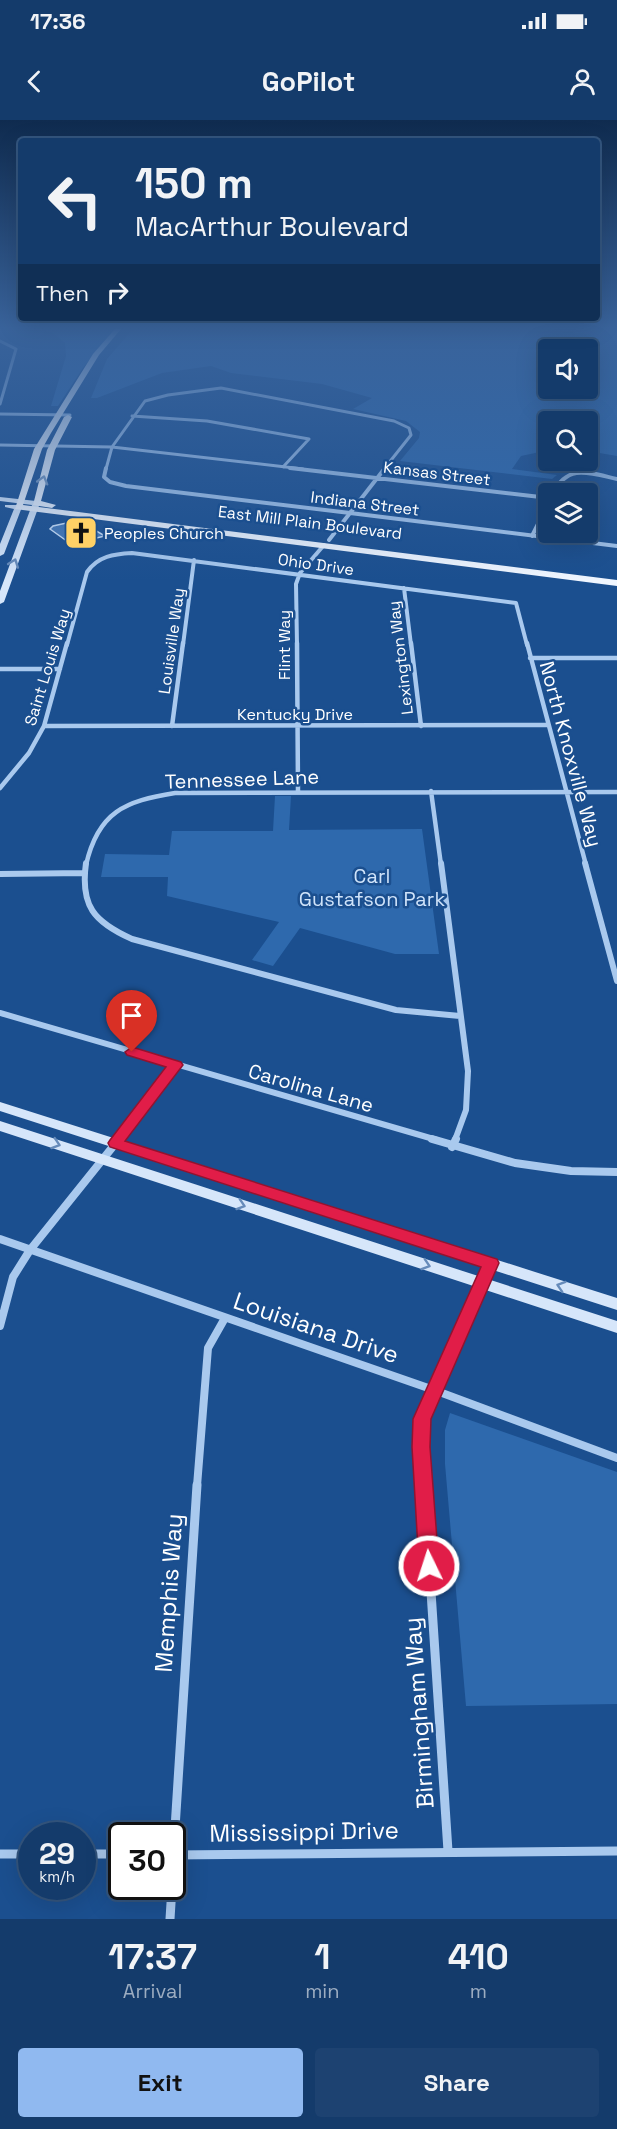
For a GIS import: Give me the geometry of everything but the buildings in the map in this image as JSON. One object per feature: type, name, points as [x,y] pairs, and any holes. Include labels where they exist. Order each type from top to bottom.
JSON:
[{"type":"main road","points":[[20,504],[40,445],[58,414]]},
{"type":"main road","points":[[35,505],[52,446],[70,415]]},
{"type":"main road","name":"East Mill Plain Boulevard","points":[[20,504],[617,577]]},
{"type":"main road","name":"East Mill Plain Boulevard","points":[[326,542],[617,583]]},
{"type":"street","points":[[112,447],[135,413]]},
{"type":"street","points":[[300,573],[411,435],[409,428],[394,421],[352,413]]},
{"type":"street","points":[[0,414],[70,415]]},
{"type":"street","points":[[132,416],[207,421],[309,440],[283,467]]},
{"type":"street","name":"Kansas Street","points":[[0,445],[112,447],[538,499]]},
{"type":"street","name":"Indiana Street","points":[[112,447],[104,477],[110,482],[126,486],[617,546]]},
{"type":"street","points":[[559,483],[561,479],[580,474],[617,479]]},
{"type":"street","name":"East Mill Plain Boulevard","points":[[0,499],[20,504]]},
{"type":"street","points":[[0,554],[20,504]]},
{"type":"street","name":"East Mill Plain Boulevard","points":[[0,505],[20,504]]},
{"type":"street","points":[[0,602],[35,505]]},
{"type":"street","points":[[532,536],[538,523]]},
{"type":"street","name":"Ohio Drive","points":[[112,555],[137,552],[516,603]]},
{"type":"street","name":"Saint Louis Way","points":[[0,788],[29,753],[44,726],[87,572],[94,563],[112,555]]},
{"type":"street","name":"Louisville Way","points":[[172,726],[194,560]]},
{"type":"street","name":"Flint Way","points":[[298,791],[296,584],[300,573]]},
{"type":"street","name":"Lexington Way","points":[[404,588],[421,726]]},
{"type":"street","name":"North Knoxville Way","points":[[516,603],[617,981]]},
{"type":"street","points":[[530,658],[617,658]]},
{"type":"street","points":[[0,669],[60,669]]},
{"type":"street","name":"Kentucky Drive","points":[[44,726],[547,725]]},
{"type":"street","points":[[431,792],[469,1094],[465,1120],[452,1147]]},
{"type":"street","name":"Tennessee Lane","points":[[460,1016],[396,1010],[132,939],[114,931],[98,920],[85,891],[85,873],[92,841],[103,823],[114,812],[132,804],[175,793],[617,792]]},
{"type":"street","points":[[0,874],[85,873]]},
{"type":"street","name":"Carolina Lane","points":[[0,1013],[452,1147],[515,1163],[571,1172],[617,1172]]},
{"type":"street","points":[[0,1326],[13,1277],[30,1250],[176,1065]]},
{"type":"street","points":[[0,1106],[617,1304]]},
{"type":"street","points":[[0,1126],[617,1327]]},
{"type":"street","name":"Louisiana Drive","points":[[0,1239],[434,1390],[617,1458]]},
{"type":"street","name":"Birmingham Way","points":[[448,1851],[421,1447],[422,1419],[491,1263]]},
{"type":"street","name":"Memphis Way","points":[[175,1822],[204,1381],[208,1348],[225,1318]]},
{"type":"street","name":"Mississippi Drive","points":[[186,1855],[617,1851]]},
{"type":"street","points":[[0,1854],[18,1854]]},
{"type":"street","points":[[170,1919],[171,1900]]},
{"type":"green space","points":[[370,413],[538,413],[538,452],[521,456],[512,469],[557,475],[552,479],[400,461],[419,438],[420,432],[406,421]]},
{"type":"green space","points":[[598,413],[617,413],[617,456],[598,453]]},
{"type":"green space","name":"Carl Gustafson Park","points":[[275,796],[291,796],[289,830],[422,829],[439,954],[395,954],[300,928],[273,966],[252,960],[279,922],[167,896],[168,877],[101,877],[105,854],[169,855],[172,831],[273,831]]},
{"type":"green space","points":[[450,1413],[617,1472],[617,1704],[466,1706],[445,1464],[445,1430]]},
{"type":"place","name":"Peoples Church","points":[[81,533]]},
{"type":"route","points":[[132,1052],[176,1065],[116,1143],[491,1263],[422,1419],[421,1447],[429,1566]]}]
